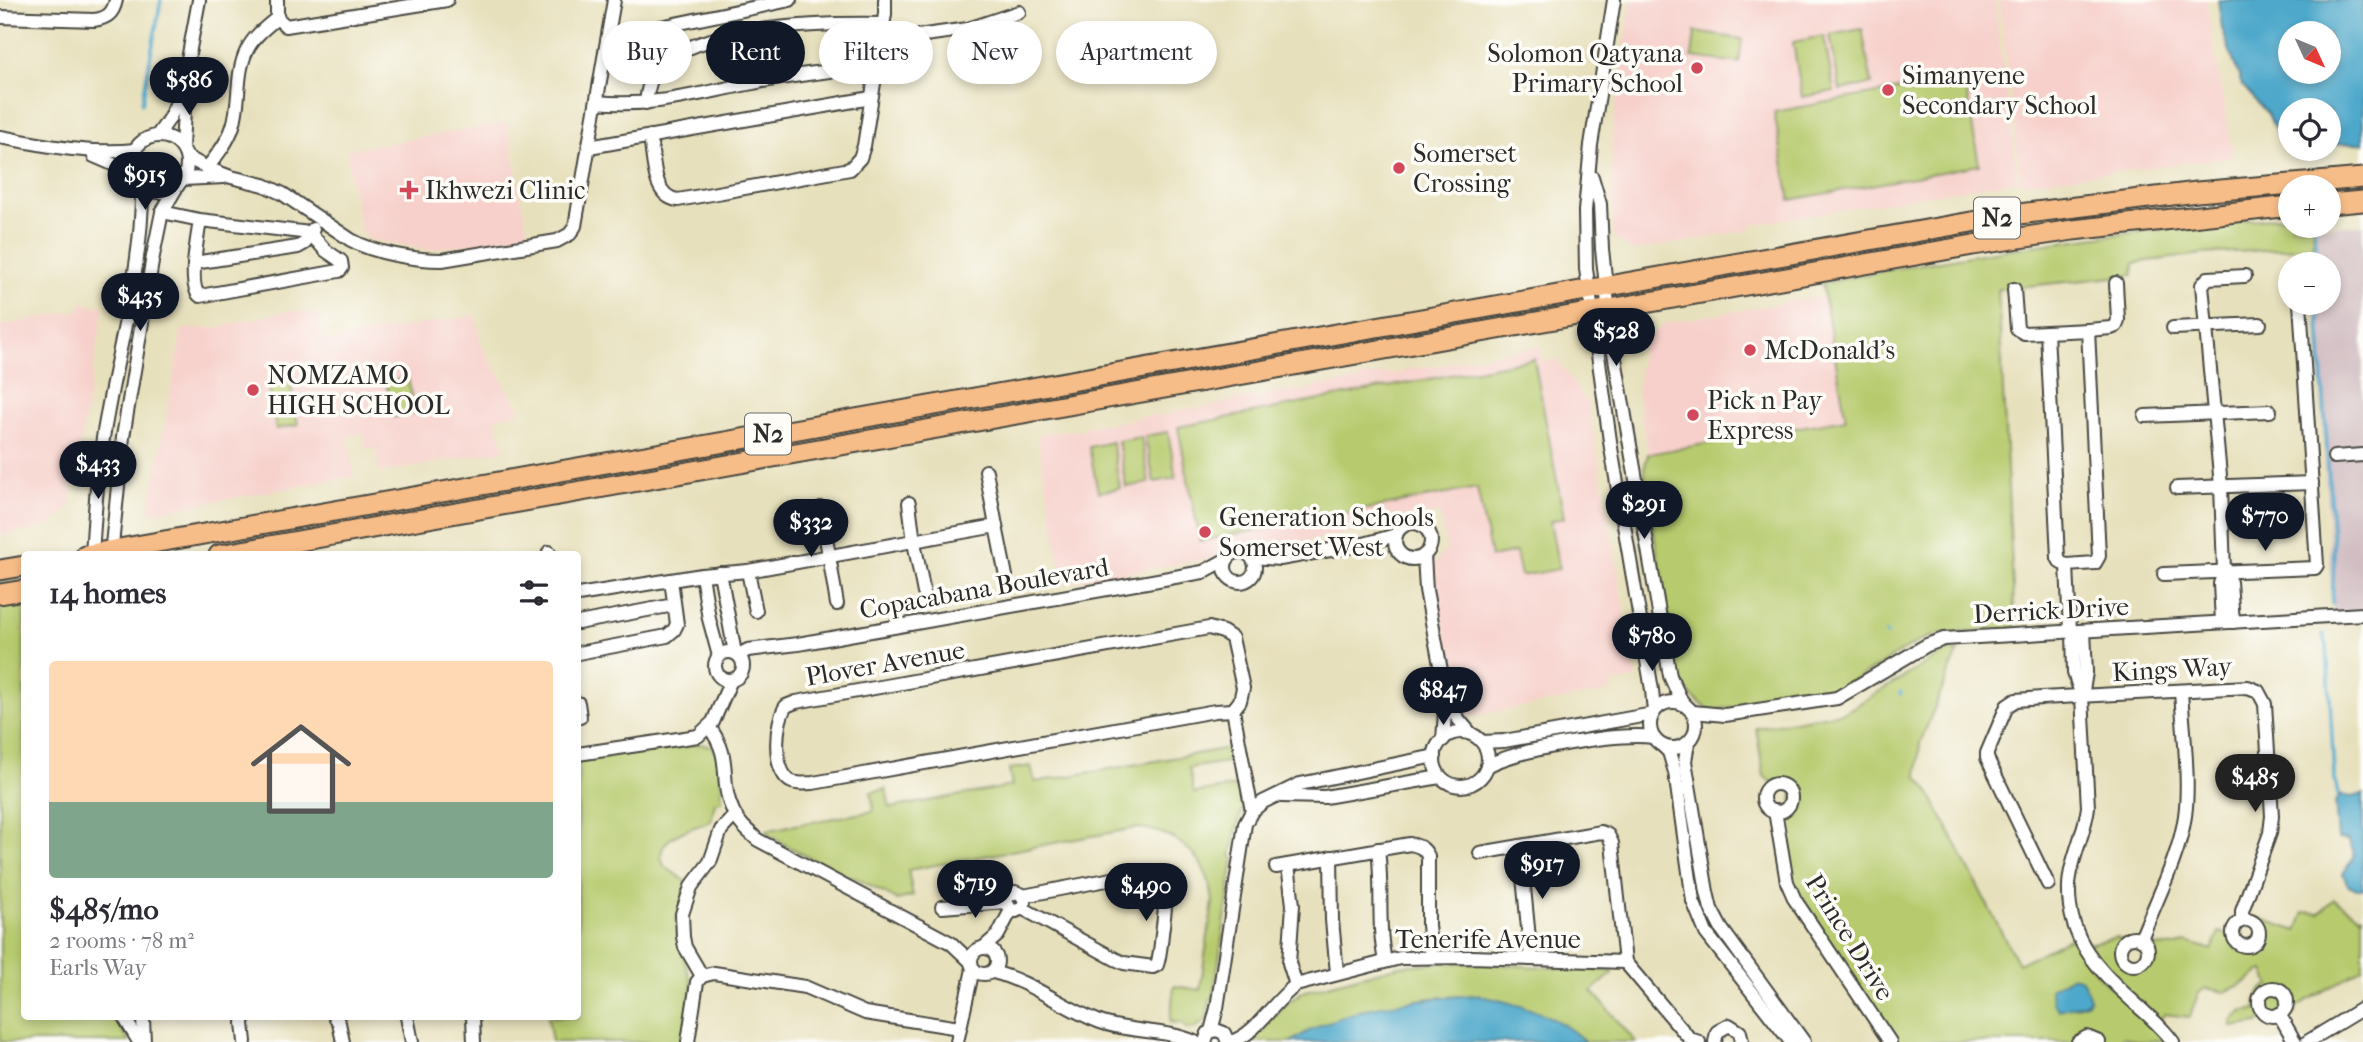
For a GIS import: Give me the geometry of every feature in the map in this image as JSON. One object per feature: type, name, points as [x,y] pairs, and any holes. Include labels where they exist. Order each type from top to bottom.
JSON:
[{"type":"highway","name":"N2","points":[[115,551],[2024,213],[2197,192],[2363,178]]},
{"type":"highway","points":[[2341,203],[2363,201]]},
{"type":"highway","name":"N2","points":[[242,551],[1973,244],[2278,207]]},
{"type":"highway","points":[[0,570],[21,566]]},
{"type":"highway","points":[[0,594],[21,590]]},
{"type":"street","points":[[0,17],[94,20],[108,16],[116,0]]},
{"type":"street","points":[[157,136],[178,102],[185,82],[199,0]]},
{"type":"street","points":[[277,0],[281,22]]},
{"type":"street","points":[[207,168],[226,142],[234,125],[239,79],[247,49],[256,37],[281,22],[387,5],[447,0]]},
{"type":"street","points":[[611,21],[614,0]]},
{"type":"street","points":[[689,21],[790,0]]},
{"type":"street","points":[[883,21],[885,0]]},
{"type":"street","points":[[1614,0],[1595,116],[1585,211],[1654,713],[1650,726],[1658,742],[1669,752],[1675,772],[1693,901],[1699,920],[1791,1042]]},
{"type":"street","points":[[933,34],[968,29],[1019,12]]},
{"type":"street","points":[[646,103],[650,82],[659,67],[678,54],[706,42],[753,32],[819,25]]},
{"type":"street","points":[[231,177],[181,182],[164,192],[149,190],[142,187],[132,173],[131,161],[135,150],[147,139],[166,137],[207,168],[264,185],[283,194],[362,246],[431,260],[557,241],[570,234],[575,226],[602,73]]},
{"type":"street","points":[[597,102],[646,103],[819,73]]},
{"type":"street","points":[[99,551],[123,437],[162,212],[181,182],[188,165],[185,152],[185,82]]},
{"type":"street","points":[[650,137],[660,188],[665,196],[678,200],[850,169],[860,159],[864,146],[874,84]]},
{"type":"street","points":[[589,147],[871,98]]},
{"type":"street","points":[[0,137],[80,151],[135,150]]},
{"type":"street","points":[[80,151],[132,173]]},
{"type":"street","points":[[98,551],[98,479],[106,417],[142,224],[142,187]]},
{"type":"street","points":[[162,212],[200,220],[310,233],[343,265],[341,270],[200,296],[195,290],[194,263],[200,220]]},
{"type":"street","points":[[194,263],[298,247],[305,243],[319,218]]},
{"type":"street","points":[[2228,622],[2220,584],[2224,571],[2221,486],[2205,327],[2204,282],[2208,278],[2245,276]]},
{"type":"street","points":[[2014,289],[2017,329],[2024,333],[2088,330],[2111,328],[2118,323],[2116,283]]},
{"type":"street","points":[[1600,311],[1670,676],[1681,700],[1696,722],[1685,761],[1711,909],[1721,928],[1804,1042]]},
{"type":"street","points":[[2164,574],[2316,567],[2301,315]]},
{"type":"street","points":[[2173,328],[2260,324]]},
{"type":"street","points":[[2047,332],[2059,558],[2061,563],[2067,565],[2095,563],[2099,556],[2088,330]]},
{"type":"street","points":[[2145,416],[2270,411]]},
{"type":"street","points":[[2334,457],[2363,455]]},
{"type":"street","name":"Copacabana Boulevard","points":[[986,471],[1006,576]]},
{"type":"street","points":[[2177,488],[2312,483]]},
{"type":"street","points":[[909,503],[924,593]]},
{"type":"street","points":[[821,508],[827,557],[837,604]]},
{"type":"street","points":[[1364,544],[1403,555],[1414,559],[1428,550],[1430,539],[1425,528],[1420,525],[1403,526],[1395,541],[1403,555],[1426,590]]},
{"type":"street","points":[[581,595],[702,575],[748,571],[996,527]]},
{"type":"street","points":[[1252,557],[1255,571],[1250,579],[1235,582],[1228,577],[1225,568],[1227,559],[1239,551],[1252,557],[1280,559],[1396,536]]},
{"type":"street","points":[[1424,555],[1426,590],[1446,697],[1443,740],[1435,756],[1436,769],[1447,783],[1465,786],[1480,778],[1487,766],[1488,754],[1455,715],[1446,697]]},
{"type":"street","name":"Copacabana Boulevard","points":[[739,658],[773,648],[1203,572],[1227,559]]},
{"type":"street","points":[[1255,571],[1280,559]]},
{"type":"street","points":[[2067,565],[2076,631],[2074,673],[2082,697],[2088,807],[2087,821],[2070,881],[2071,915],[2078,937],[2095,965],[2173,1042]]},
{"type":"street","points":[[748,571],[755,611]]},
{"type":"street","name":"Copacabana Boulevard","points":[[1203,572],[1228,577]]},
{"type":"street","points":[[581,754],[694,738],[709,727],[732,680],[740,675],[739,658],[720,573]]},
{"type":"street","points":[[702,575],[709,619],[719,656],[716,663],[721,701]]},
{"type":"street","points":[[581,652],[667,636],[677,624],[671,580]]},
{"type":"street","points":[[581,622],[674,605]]},
{"type":"street","name":"Derrick Drive","points":[[1690,710],[1717,716],[1837,698],[1927,645],[1944,639],[2363,614]]},
{"type":"street","name":"Plover Avenue","points":[[1233,710],[798,784],[789,780],[779,761],[777,725],[780,714],[786,706],[796,702],[1209,628],[1232,638],[1243,688],[1240,701],[1233,710],[1252,811]]},
{"type":"street","points":[[719,656],[727,652],[739,658]]},
{"type":"street","points":[[718,674],[724,679],[732,680]]},
{"type":"street","name":"Kings Way","points":[[2048,884],[1989,766],[1987,752],[2004,710],[2010,703],[2016,700],[2248,687],[2262,696],[2266,710],[2272,816],[2266,849],[2242,911],[2242,921]]},
{"type":"street","points":[[2141,939],[2170,866],[2185,815],[2181,691]]},
{"type":"street","points":[[1443,740],[1454,733],[1477,738],[1516,739],[1654,713],[1663,705],[1673,702],[1690,710]]},
{"type":"street","name":"Derrick Drive","points":[[1691,737],[1718,721],[1758,711]]},
{"type":"street","points":[[709,727],[717,737],[725,756],[726,789],[735,815],[758,840],[1017,979],[1109,1024],[1182,1036],[1216,1038],[1217,1008],[1245,824],[1252,811],[1263,802],[1300,784],[1435,756]]},
{"type":"street","points":[[1487,766],[1511,755],[1633,735],[1678,748],[1691,737]]},
{"type":"street","points":[[1278,796],[1325,797],[1440,777]]},
{"type":"street","name":"Prince Drive","points":[[1776,811],[1787,882],[1795,900],[1890,1042]]},
{"type":"street","points":[[702,976],[685,947],[682,915],[691,887],[710,862],[720,831],[735,815]]},
{"type":"street","points":[[1480,853],[1601,832],[1608,835],[1612,843],[1625,962],[1690,1039],[1699,1042]]},
{"type":"street","points":[[1296,985],[1289,963],[1293,905],[1282,866],[1410,844],[1425,849],[1428,856],[1431,957]]},
{"type":"street","points":[[1520,846],[1531,959]]},
{"type":"street","points":[[1378,849],[1381,875],[1380,938],[1385,961]]},
{"type":"street","points":[[1331,857],[1332,920],[1337,973]]},
{"type":"street","points":[[942,907],[1016,904],[1138,874],[1150,876],[1157,880],[1166,897],[1158,962],[1153,967],[1124,963],[1016,904]]},
{"type":"street","points":[[957,1042],[969,994],[1016,904]]},
{"type":"street","name":"Tenerife Avenue","points":[[1216,1038],[1248,1031],[1296,985],[1385,961],[1431,957],[1625,962]]},
{"type":"street","points":[[688,1042],[696,986],[702,976],[714,973],[805,987],[865,1013],[959,1028]]},
{"type":"street","points":[[2307,1042],[2363,1008]]},
{"type":"street","points":[[2279,1014],[2295,1042]]},
{"type":"street","points":[[126,1020],[141,1042]]},
{"type":"street","points":[[141,1042],[143,1020]]},
{"type":"street","points":[[244,1020],[245,1042]]},
{"type":"street","points":[[338,1020],[343,1042]]},
{"type":"street","points":[[408,1020],[412,1042]]},
{"type":"street","points":[[472,1020],[473,1042]]},
{"type":"street","points":[[1708,1042],[1715,1042],[1717,1032],[1729,1025],[1740,1032],[1742,1042]]},
{"type":"street","points":[[2078,1042],[2087,1037],[2099,1042]]},
{"type":"shaded area","points":[[1631,0],[1994,0],[2018,180],[1751,225],[1750,230],[1632,251],[1613,236],[1612,135]]},
{"type":"shaded area","points":[[1999,0],[2206,0],[2233,157],[2021,183]]},
{"type":"shaded area","name":"Ikhwezi Clinic","points":[[507,123],[528,235],[428,250],[368,239],[360,229],[346,150]]},
{"type":"shaded area","points":[[2363,225],[2363,614],[2333,615],[2317,315],[2341,315],[2341,252],[2313,252],[2313,238],[2341,238],[2341,226]]},
{"type":"shaded area","points":[[1824,296],[1846,419],[1648,454],[1637,389],[1642,346],[1646,340],[1666,323]]},
{"type":"shaded area","points":[[80,303],[104,307],[69,508],[50,526],[0,536],[0,326],[80,310]]},
{"type":"shaded area","points":[[288,311],[318,313],[325,341],[476,315],[481,345],[521,411],[494,418],[505,450],[379,473],[376,448],[366,449],[363,433],[347,438],[355,476],[149,513],[182,329],[214,328]]},
{"type":"shaded area","name":"Generation Schools Somerset West","points":[[1540,346],[1543,362],[1559,359],[1588,404],[1636,678],[1610,684],[1612,691],[1466,717],[1457,700],[1433,567],[1441,554],[1447,552],[1440,513],[1409,516],[1382,527],[1261,549],[1248,543],[1232,545],[1217,557],[1064,583],[1037,435],[1083,430],[1083,427],[1159,414],[1160,416],[1252,397],[1267,397],[1267,394],[1297,389],[1313,389],[1313,386],[1358,381],[1359,378],[1390,375]]},
{"type":"green space","points":[[1862,29],[1872,84],[1840,90],[1830,35]]},
{"type":"green space","points":[[1695,32],[1742,39],[1739,63],[1692,57]]},
{"type":"green space","points":[[1824,36],[1834,91],[1802,97],[1793,42]]},
{"type":"green space","points":[[1964,77],[1979,165],[1790,200],[1774,112]]},
{"type":"green space","points":[[2278,217],[2278,238],[2313,238],[2313,247],[2202,254],[2134,263],[2133,275],[1998,289],[2015,628],[1938,634],[1921,640],[1836,691],[1815,696],[1712,710],[1688,692],[1679,676],[1647,494],[1644,469],[1648,454],[1846,419],[1822,284],[1999,251]]},
{"type":"green space","points":[[1534,359],[1564,518],[1550,521],[1559,569],[1521,576],[1516,552],[1491,557],[1477,488],[1200,541],[1178,427]]},
{"type":"green space","points":[[408,378],[415,413],[393,417],[386,382]]},
{"type":"green space","points":[[290,380],[298,425],[276,429],[268,383]]},
{"type":"green space","points":[[1168,432],[1176,478],[1154,482],[1145,436]]},
{"type":"green space","points":[[1141,437],[1149,483],[1126,487],[1118,441]]},
{"type":"green space","points":[[1112,442],[1120,488],[1098,492],[1089,447]]},
{"type":"green space","points":[[21,600],[21,1020],[116,1020],[129,1042],[0,1042],[0,604]]},
{"type":"green space","points":[[1958,651],[1920,743],[1917,776],[1927,788],[2018,964],[2073,937],[2100,978],[2166,1039],[2144,1041],[2124,1037],[2114,1042],[1896,1042],[1801,901],[1792,881],[1781,815],[1792,807],[1793,793],[1785,783],[1770,781],[1764,776],[1756,728],[1845,712],[1945,652]],"holes":[[[2073,976],[2086,1003],[2075,1007],[2050,989]]]},
{"type":"green space","points":[[700,744],[712,746],[720,759],[722,801],[715,802],[711,821],[667,841],[661,856],[664,866],[687,882],[676,919],[680,947],[692,984],[683,1042],[552,1042],[548,1020],[581,1020],[581,760]]},
{"type":"green space","points":[[1230,748],[1233,761],[1189,768],[1194,793],[1239,786],[1244,807],[1231,856],[1234,858],[1213,1000],[1210,999],[1207,1019],[1195,1028],[1187,1029],[1182,1023],[1170,1022],[1174,986],[1200,990],[1213,902],[1205,873],[1198,860],[1178,841],[1166,835],[1136,828],[908,870],[913,896],[897,900],[852,876],[847,878],[769,836],[767,830],[874,811],[871,792],[886,789],[890,808],[1012,786],[1009,769],[1031,766],[1035,782]]},
{"type":"green space","points":[[2334,899],[2363,915],[2363,968],[2296,1007],[2294,1015],[2274,1022],[2263,1019],[2258,1023],[2232,1027],[2231,1021],[2242,1012],[2257,1009],[2259,994],[2270,985],[2264,971],[2225,992],[2205,988],[2198,994],[2190,1017],[2164,1014],[2161,1020],[2118,983],[2087,944],[2117,937],[2122,939],[2118,948],[2119,958],[2131,967],[2141,966],[2148,960],[2151,947],[2177,946],[2187,942],[2212,950],[2219,932],[2229,935],[2236,948],[2250,950],[2261,941],[2263,931],[2258,922],[2259,918],[2297,931],[2304,912],[2320,913]]},
{"type":"green space","points":[[1452,962],[1612,971],[1613,973],[1592,991],[1636,1042],[1585,1042],[1477,995],[1429,998],[1365,1009],[1307,1032],[1291,1042],[1251,1042],[1286,1004],[1302,992],[1399,966]]},
{"type":"water","points":[[2218,0],[2363,0],[2363,143],[2341,144],[2341,98],[2278,98],[2278,137],[2268,114],[2242,85],[2222,29]]},
{"type":"water","points":[[2363,794],[2363,889],[2357,889],[2348,885],[2343,874],[2353,858],[2353,850],[2348,840],[2338,839],[2335,801],[2341,795],[2352,797]]},
{"type":"water","points":[[2073,976],[2082,979],[2090,998],[2086,1003],[2059,1010],[2053,1003],[2050,989]]},
{"type":"water","points":[[1477,995],[1548,1016],[1585,1042],[1291,1042],[1334,1020],[1357,1012],[1405,1002]]},
{"type":"waterway","points":[[142,103],[161,0]]},
{"type":"waterway","points":[[2315,238],[2316,252]]},
{"type":"waterway","points":[[2319,315],[2334,559],[2332,604]]},
{"type":"waterway","points":[[2323,634],[2327,646],[2334,774],[2338,795]]},
{"type":"place","name":"Solomon Qatyana Primary School","points":[[1697,68]]},
{"type":"place","name":"Simanyene Secondary School","points":[[1888,90]]},
{"type":"place","name":"Somerset Crossing","points":[[1399,168]]},
{"type":"place","name":"Ikhwezi Clinic","points":[[409,190]]},
{"type":"place","name":"McDonald's","points":[[1750,350]]},
{"type":"place","name":"NOMZAMO HIGH SCHOOL","points":[[253,390]]},
{"type":"place","name":"Pick n Pay Express","points":[[1693,415]]},
{"type":"place","name":"Generation Schools Somerset West","points":[[1205,532]]}]
